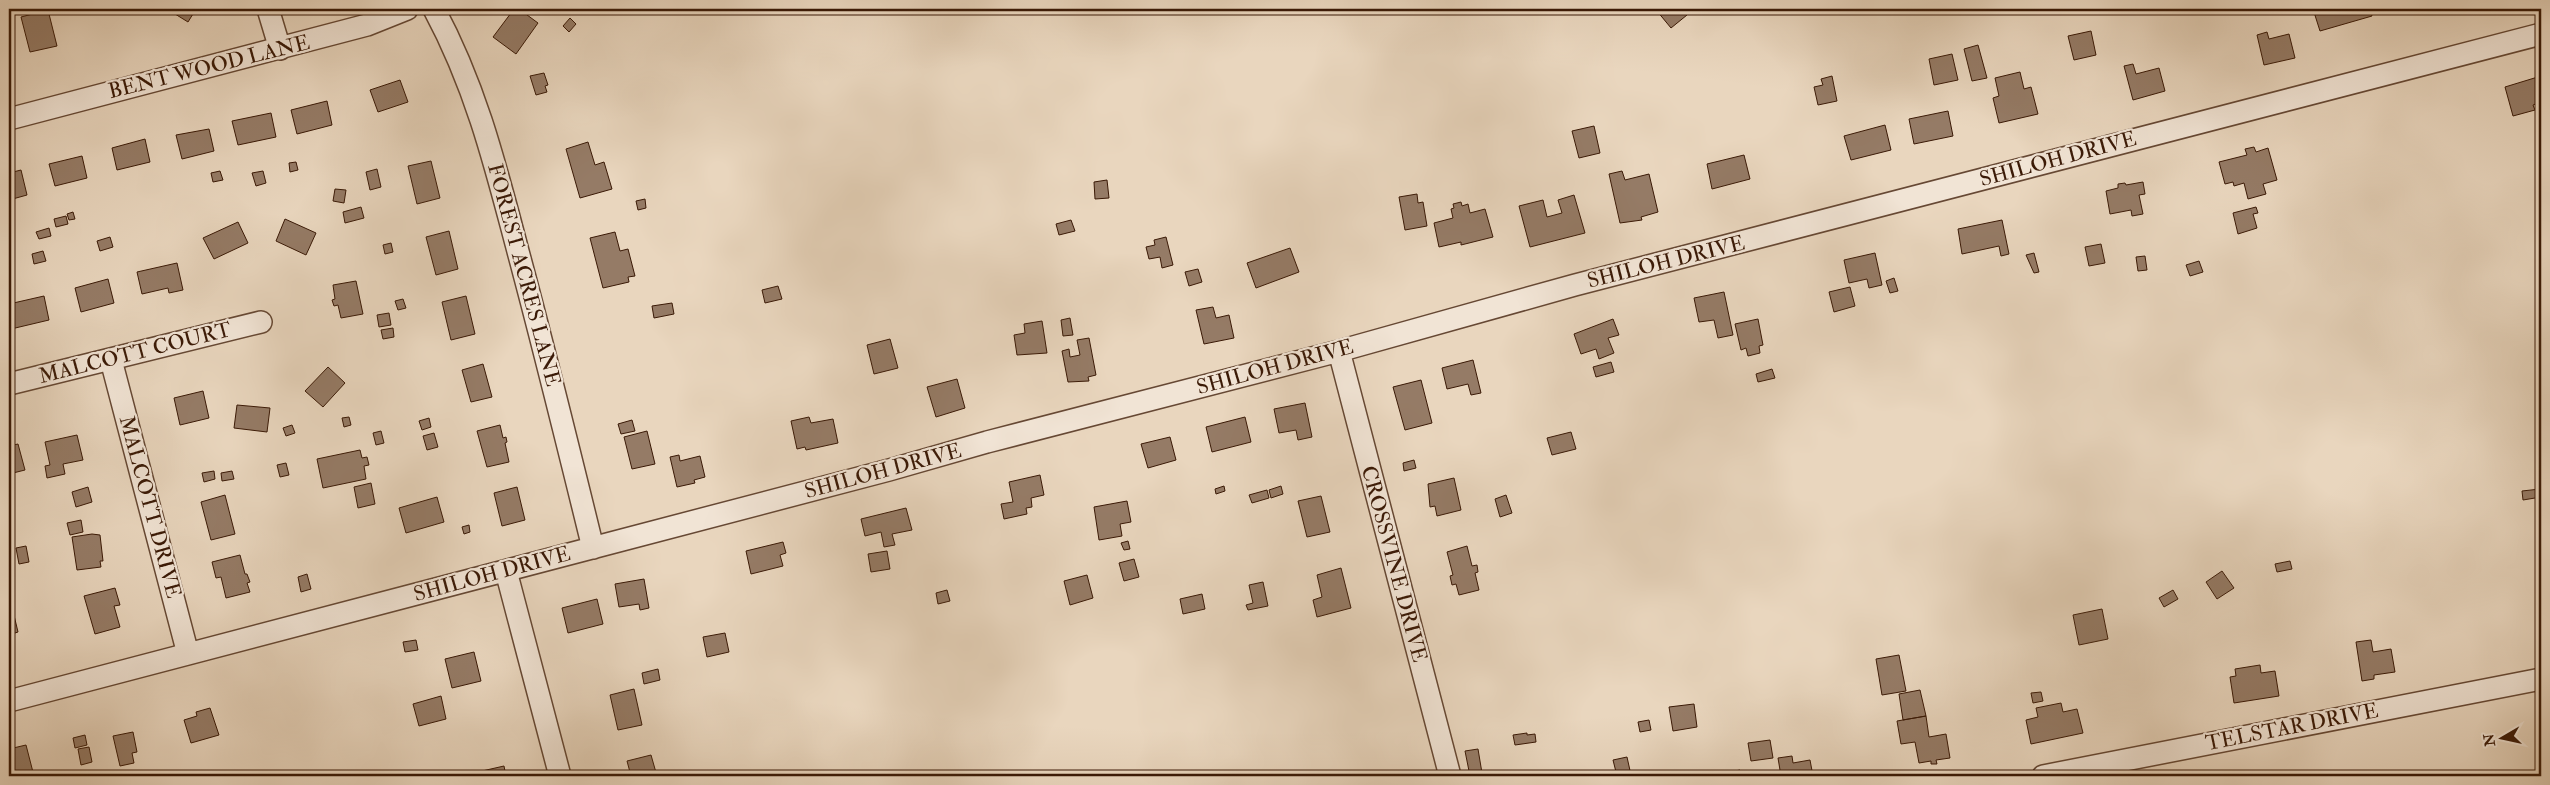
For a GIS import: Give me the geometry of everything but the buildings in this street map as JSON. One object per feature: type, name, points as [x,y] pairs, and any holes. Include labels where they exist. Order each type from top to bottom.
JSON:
[{"type":"street","points":[[268,9],[280,49]]},
{"type":"street","name":"BENT WOOD LANE","points":[[9,119],[367,25],[407,9]]},
{"type":"street","name":"FOREST ACRES LANE","points":[[434,9],[467,78],[485,128],[554,387],[593,548]]},
{"type":"street","name":"SHILOH DRIVE","points":[[9,702],[889,470],[987,442],[1339,351],[1575,285],[2541,34]]},
{"type":"street","name":"MALCOTT COURT","points":[[9,384],[261,322]]},
{"type":"street","name":"CROSSVINE DRIVE","points":[[1339,351],[1450,776]]},
{"type":"street","name":"MALCOTT DRIVE","points":[[111,360],[188,654]]},
{"type":"street","points":[[506,571],[560,776]]},
{"type":"street","name":"TELSTAR DRIVE","points":[[2043,776],[2286,727],[2541,679]]}]
